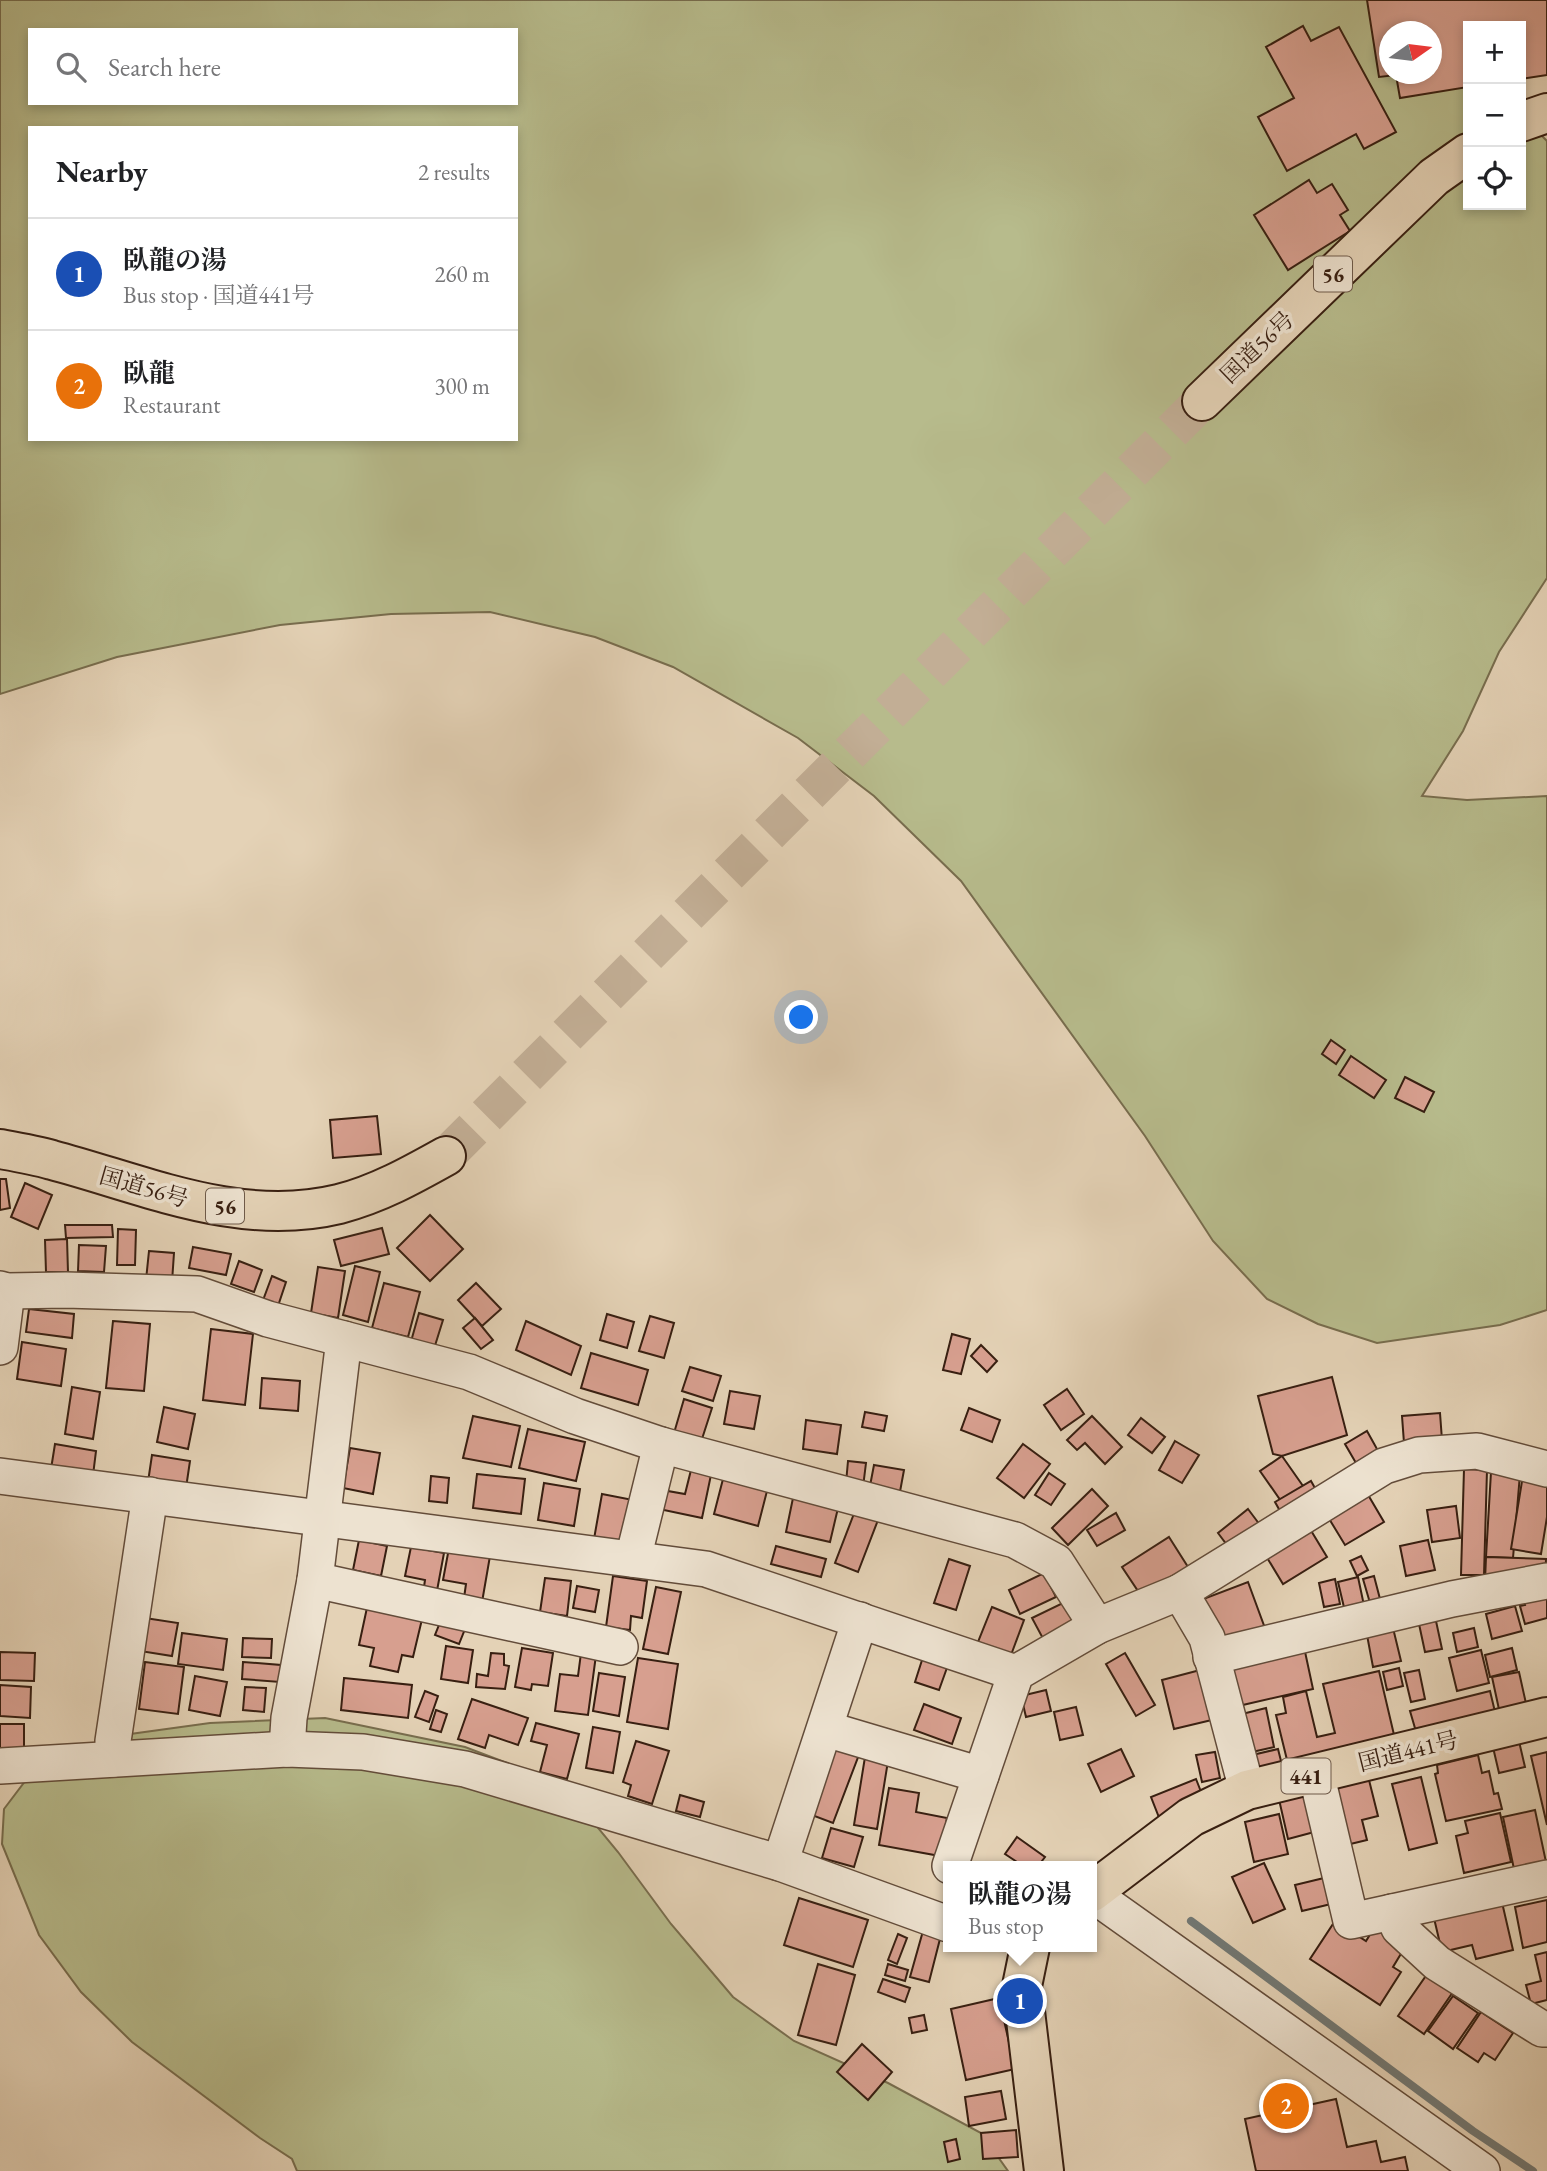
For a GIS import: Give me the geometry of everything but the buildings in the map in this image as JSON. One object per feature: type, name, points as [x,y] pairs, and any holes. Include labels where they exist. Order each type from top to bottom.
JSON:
[{"type":"highway","points":[[1526,120],[1547,113]]},
{"type":"highway","name":"国道56号","points":[[1202,401],[1434,177],[1463,157]]},
{"type":"highway","name":"国道56号","points":[[0,1149],[50,1159],[191,1201],[270,1212],[338,1204],[394,1185],[446,1156]]},
{"type":"highway","name":"国道441号","points":[[1097,1889],[1191,1817],[1247,1790],[1547,1717]]},
{"type":"highway","points":[[1024,1952],[1022,1986],[1044,2171]]},
{"type":"street","points":[[0,1347],[4,1290],[198,1294],[268,1319],[469,1372],[575,1416],[661,1446],[1015,1540],[1056,1562],[1097,1626]]},
{"type":"street","points":[[287,1749],[289,1718],[314,1580],[344,1339]]},
{"type":"street","points":[[633,1559],[661,1446]]},
{"type":"street","points":[[951,1861],[1016,1673],[1097,1626],[1180,1592],[1384,1466],[1419,1455],[1477,1451],[1547,1469]]},
{"type":"street","points":[[0,1476],[706,1569],[1016,1673]]},
{"type":"street","points":[[113,1759],[113,1741],[150,1495]]},
{"type":"street","points":[[314,1580],[620,1647]]},
{"type":"street","points":[[1211,1657],[1452,1599],[1547,1581]]},
{"type":"street","points":[[1180,1592],[1207,1639],[1247,1790]]},
{"type":"street","points":[[780,1863],[860,1620]]},
{"type":"street","points":[[826,1729],[981,1775]]},
{"type":"street","points":[[0,1766],[287,1749],[363,1752],[465,1769],[780,1863],[940,1922],[943,1904]]},
{"type":"street","points":[[1316,1773],[1351,1921],[1547,1878]]},
{"type":"street","points":[[1097,1897],[1482,2171]]},
{"type":"street","points":[[1391,1912],[1399,1928],[1437,1963],[1542,2029],[1547,2029]]},
{"type":"green space","points":[[0,0],[1432,0],[1463,57],[1463,210],[1526,210],[1526,120],[1547,141],[1547,578],[1499,652],[1463,731],[1422,796],[1467,800],[1547,796],[1547,1310],[1500,1325],[1377,1343],[1318,1324],[1267,1299],[1213,1241],[1145,1136],[961,881],[874,796],[798,738],[673,667],[595,637],[490,612],[391,614],[280,625],[117,657],[0,694]]},
{"type":"green space","points":[[325,1718],[465,1747],[562,1784],[618,1852],[671,1924],[733,1997],[794,2041],[888,2083],[981,2133],[1008,2171],[297,2171],[292,2159],[132,2042],[81,1992],[39,1935],[2,1844],[4,1809],[32,1772],[123,1735],[210,1723]]},
{"type":"waterway","points":[[1191,1921],[1473,2131],[1533,2171]]},
{"type":"tunnel","points":[[446,1156],[1202,401]]},
{"type":"place","name":"臥龍の湯","points":[[1020,2001]]},
{"type":"place","name":"臥龍","points":[[1286,2106]]}]
